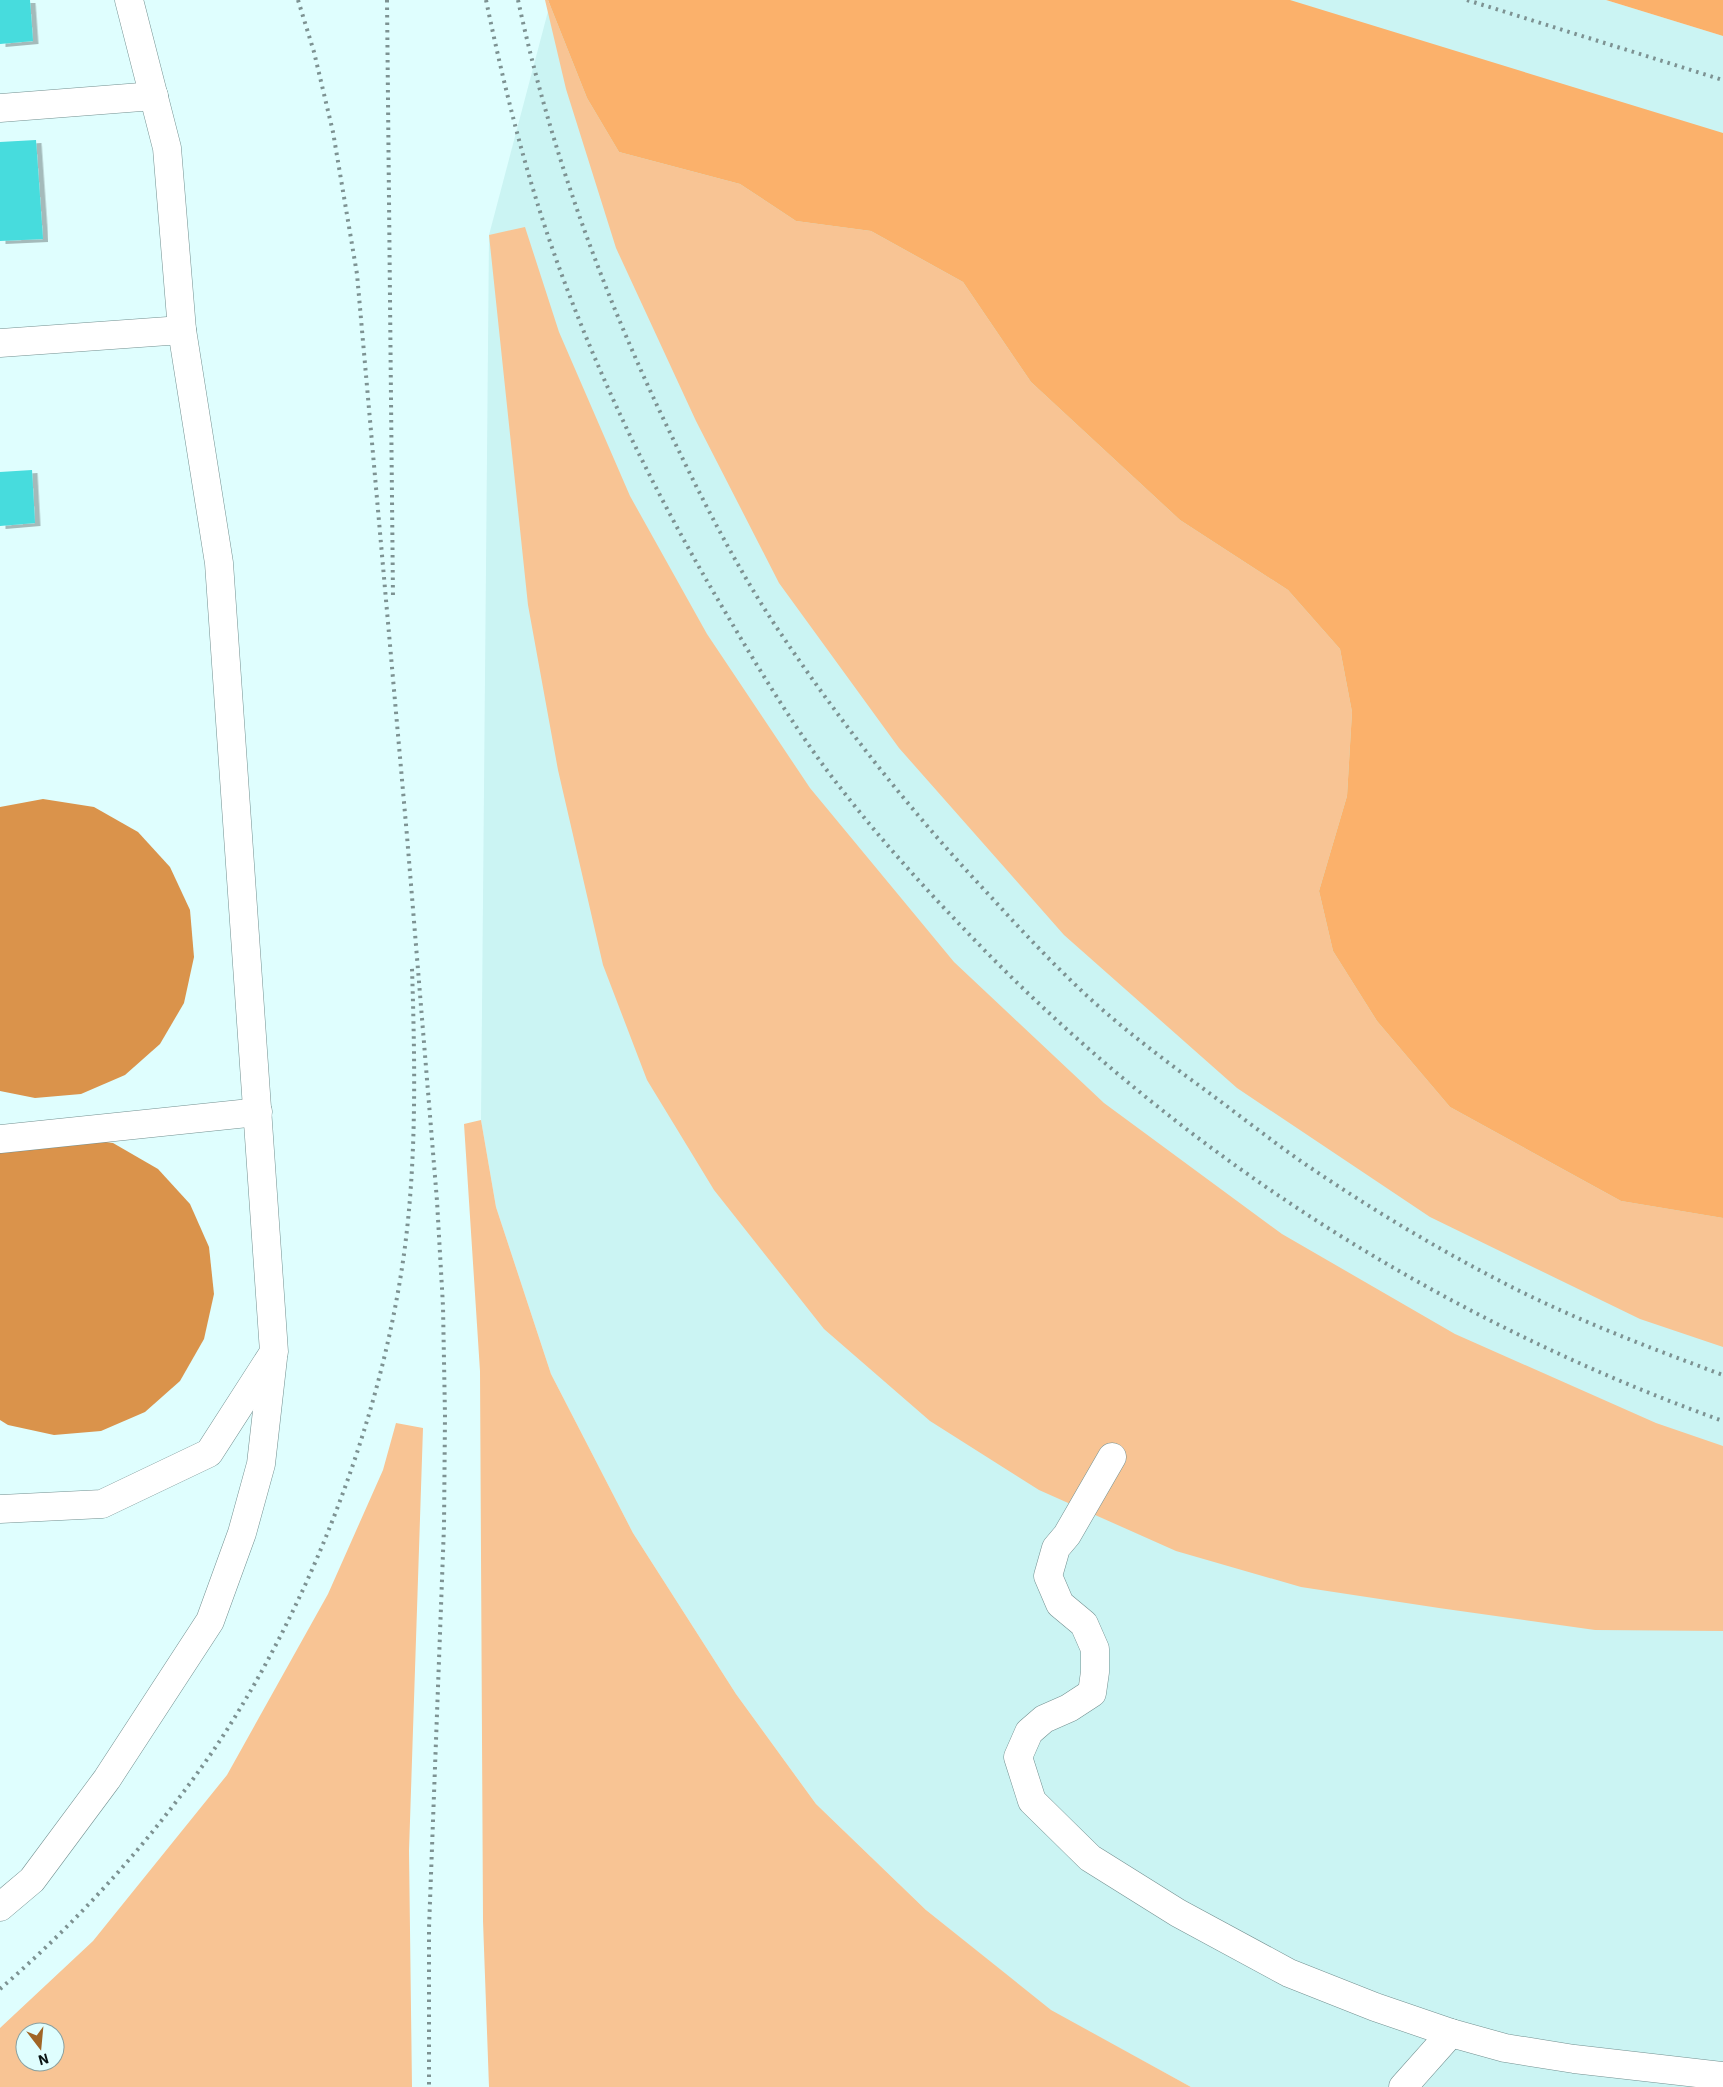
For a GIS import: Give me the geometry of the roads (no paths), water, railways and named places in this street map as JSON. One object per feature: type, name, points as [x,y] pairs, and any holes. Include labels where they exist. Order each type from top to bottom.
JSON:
[{"type":"lane","points":[[0,1907],[32,1880],[108,1779],[210,1621],[242,1533],[261,1464],[274,1352],[219,563],[182,330],[167,148],[129,0]]},
{"type":"lane","points":[[0,108],[154,96]]},
{"type":"lane","points":[[0,343],[182,330]]},
{"type":"lane","points":[[0,1139],[258,1112]]},
{"type":"lane","points":[[0,1509],[102,1504],[209,1453],[274,1352]]},
{"type":"lane","points":[[1112,1457],[1067,1534],[1056,1548],[1048,1576],[1060,1604],[1084,1624],[1095,1649],[1095,1672],[1092,1693],[1068,1708],[1044,1719],[1029,1732],[1018,1757],[1032,1801],[1090,1858],[1178,1913],[1288,1973],[1375,2007],[1452,2033],[1505,2048],[1574,2059],[1723,2076]]},
{"type":"lane","points":[[1403,2087],[1452,2033]]},
{"type":"railway","points":[[298,0],[314,52],[333,132],[357,274],[437,1201],[443,1306],[445,1416],[444,1526],[429,1928],[429,2087]]},
{"type":"railway","points":[[387,0],[393,598]]},
{"type":"railway","points":[[486,0],[513,116],[546,230],[583,330],[626,427],[700,569],[773,691],[823,765],[891,850],[965,930],[1046,1010],[1132,1085],[1221,1155],[1315,1220],[1412,1279],[1513,1332],[1617,1379],[1723,1421]]},
{"type":"railway","points":[[518,0],[545,107],[578,212],[617,315],[687,468],[713,519],[771,619],[821,692],[932,831],[1037,946],[1101,1008],[1134,1036],[1305,1164],[1402,1226],[1502,1282],[1583,1320],[1723,1375]]},
{"type":"railway","points":[[1467,0],[1723,80]]},
{"type":"railway","points":[[0,1989],[60,1934],[89,1904],[143,1843],[194,1778],[250,1691],[281,1634],[310,1574],[336,1513],[377,1387],[392,1323],[403,1261],[408,1225],[413,1152],[414,1041],[412,968]]}]
